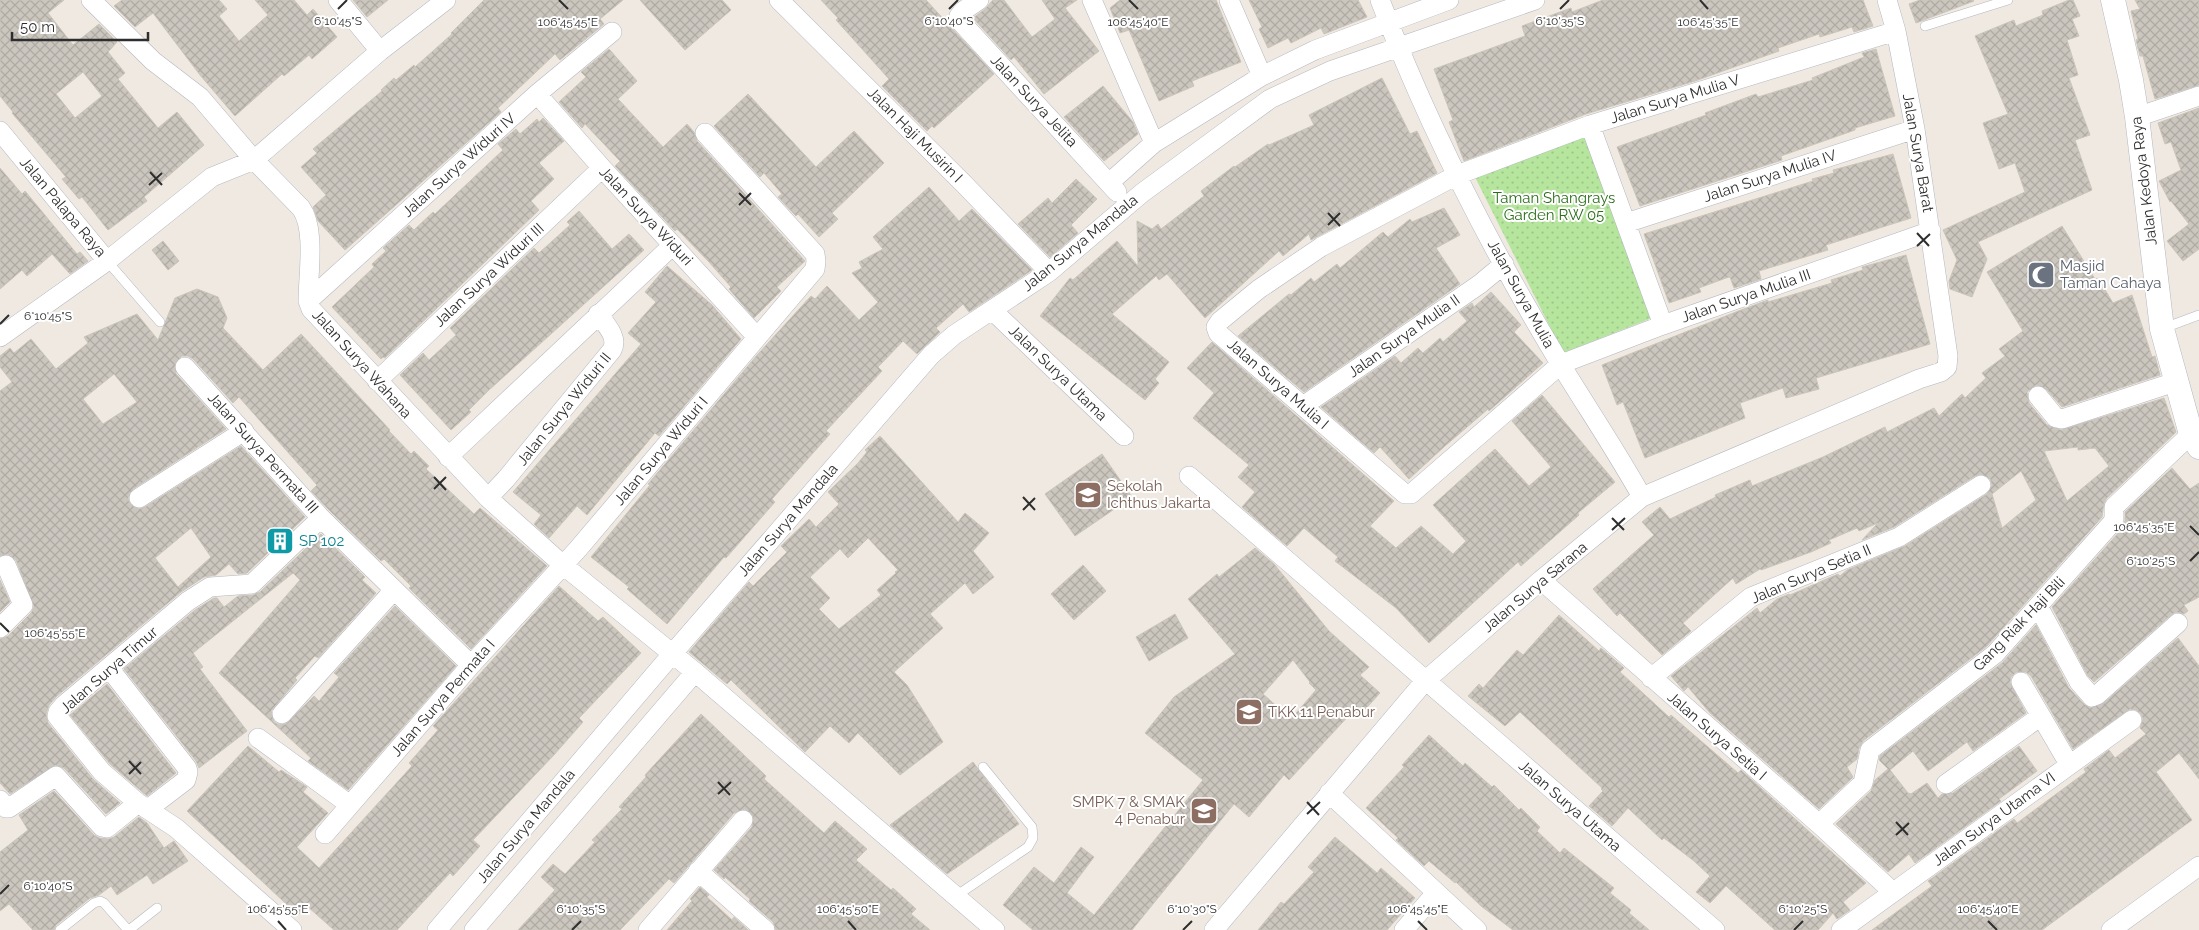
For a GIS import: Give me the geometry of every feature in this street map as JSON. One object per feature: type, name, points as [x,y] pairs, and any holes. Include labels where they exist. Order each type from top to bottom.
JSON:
[{"type":"street","name":"Jalan Surya Wahana","points":[[91,0],[153,61],[200,97],[254,160],[304,213],[310,251],[308,301],[311,310],[488,498],[563,565]]},
{"type":"street","points":[[338,0],[380,51]]},
{"type":"street","points":[[254,160],[380,51],[446,0]]},
{"type":"street","name":"Jalan Haji Musirin I","points":[[779,0],[1049,272]]},
{"type":"street","name":"Jalan Surya Jelita","points":[[979,0],[963,10],[960,16],[961,22],[1128,204]]},
{"type":"street","points":[[1092,0],[1154,143]]},
{"type":"street","points":[[1228,0],[1262,76]]},
{"type":"street","name":"Jalan Surya Mulia","points":[[1380,0],[1397,46],[1457,175],[1504,264],[1561,364],[1642,497]]},
{"type":"street","name":"Jalan Surya Mandala","points":[[1109,183],[1154,143],[1262,76],[1314,50],[1449,0]]},
{"type":"street","name":"Jalan Surya Mandala","points":[[438,930],[673,653],[931,355],[954,335],[993,311],[1049,272],[1128,204],[1170,171],[1270,99],[1330,70],[1535,0]]},
{"type":"street","name":"Jalan Surya Barat","points":[[1887,0],[1896,32],[1915,129],[1948,356],[1947,367]]},
{"type":"street","name":"Jalan Kedoya Raya","points":[[2112,0],[2131,80],[2137,118],[2162,329],[2175,382],[2195,441]]},
{"type":"street","name":"Jalan Surya Widuri IV","points":[[308,301],[537,94],[612,32]]},
{"type":"street","name":"Jalan Surya Mulia V","points":[[1457,175],[1590,125],[1896,32]]},
{"type":"street","name":"Jalan Surya Widuri","points":[[537,94],[602,168],[758,337]]},
{"type":"street","points":[[2137,118],[2199,96]]},
{"type":"street","points":[[1590,125],[1664,325]]},
{"type":"street","name":"Jalan Surya Mulia IV","points":[[1626,223],[1915,129]]},
{"type":"street","name":"Jalan Palapa Raya","points":[[0,131],[107,261],[212,177],[254,160]]},
{"type":"street","name":"Jalan Surya Widuri I","points":[[563,565],[815,269],[816,261],[814,254],[705,133]]},
{"type":"street","name":"Jalan Surya Widuri III","points":[[377,381],[602,168]]},
{"type":"street","name":"Jalan Surya Mulia I","points":[[1457,175],[1321,247],[1259,289],[1220,321],[1216,327],[1218,333],[1405,494],[1411,494],[1561,364]]},
{"type":"street","name":"Jalan Surya Mulia III","points":[[1561,364],[1664,325],[1931,231]]},
{"type":"street","points":[[448,457],[673,245]]},
{"type":"street","points":[[0,337],[107,261]]},
{"type":"street","name":"Jalan Surya Mulia II","points":[[1303,406],[1480,284],[1504,264]]},
{"type":"street","name":"Jalan Surya Utama","points":[[993,311],[1124,436]]},
{"type":"street","name":"Jalan Surya Widuri II","points":[[488,498],[506,479],[615,345],[614,338],[598,314]]},
{"type":"street","name":"Jalan Surya Permata III","points":[[184,367],[244,430],[321,518],[471,665]]},
{"type":"street","name":"Jalan Surya Sarana","points":[[1214,930],[1424,681],[1541,580],[1642,497],[1919,379],[1941,372],[1947,367]]},
{"type":"street","points":[[2038,396],[2056,418],[2062,418],[2175,382]]},
{"type":"street","points":[[139,498],[244,430]]},
{"type":"street","name":"Gang Riak Haji Bili","points":[[1819,824],[1863,783],[1870,750],[1982,665],[2111,524],[2114,520],[2114,507],[2195,441]]},
{"type":"street","name":"Jalan Surya Utama","points":[[1189,476],[1424,681],[1715,930]]},
{"type":"street","name":"Jalan Surya Setia II","points":[[1651,678],[1751,597],[1899,537],[1981,485]]},
{"type":"street","name":"Jalan Surya Timur","points":[[292,930],[176,828],[143,806],[102,772],[57,716],[64,705],[188,601],[207,588],[250,585],[255,582],[321,518]]},
{"type":"street","points":[[0,628],[23,605],[2,562]]},
{"type":"street","points":[[563,565],[696,672],[995,930]]},
{"type":"street","name":"Jalan Surya Permata I","points":[[325,834],[471,665],[563,565]]},
{"type":"street","name":"Jalan Surya Setia I","points":[[1541,580],[1819,824],[1893,892]]},
{"type":"street","points":[[282,714],[394,590]]},
{"type":"street","points":[[2038,606],[2079,682],[2092,697],[2097,695],[2178,623]]},
{"type":"street","points":[[0,800],[6,808],[9,808],[56,776],[59,777],[102,827],[107,828],[186,780],[188,772],[186,768],[109,668]]},
{"type":"street","name":"Jalan Surya Mandala","points":[[474,930],[696,672]]},
{"type":"street","name":"Jalan Surya Utama VI","points":[[1841,930],[2070,764],[2021,682]]},
{"type":"street","points":[[1946,784],[2041,716]]},
{"type":"street","points":[[2070,764],[2132,720]]},
{"type":"street","points":[[258,738],[350,805]]},
{"type":"street","points":[[1329,794],[1477,930]]},
{"type":"street","points":[[648,930],[743,820]]},
{"type":"street","points":[[501,856],[523,874]]},
{"type":"street","points":[[2111,930],[2199,866]]},
{"type":"street","points":[[698,872],[764,930]]},
{"type":"street","points":[[1404,930],[1436,894]]},
{"type":"lane","points":[[1925,26],[2008,0]]},
{"type":"lane","points":[[107,261],[160,322]]},
{"type":"lane","points":[[2162,329],[2199,315]]},
{"type":"lane","points":[[956,896],[1028,847],[1033,838],[1032,826],[983,767]]},
{"type":"lane","points":[[60,930],[94,903],[100,901],[128,930],[156,908]]},
{"type":"green space","name":"Taman Shangrays Garden RW 05","points":[[1588,131],[1657,316],[1563,353],[1474,175]]},
{"type":"building","points":[[0,0],[64,0],[48,13],[73,45],[99,24],[117,42],[108,52],[125,73],[118,79],[158,128],[177,112],[204,145],[144,197],[147,201],[108,230],[82,197],[79,199],[62,179],[66,177],[0,96]],"holes":[[[83,72],[102,96],[75,118],[56,94]]]},
{"type":"building","points":[[122,0],[219,0],[227,9],[219,16],[239,41],[268,15],[255,0],[294,0],[307,15],[313,9],[337,37],[312,59],[309,55],[284,76],[282,74],[235,116],[200,75],[153,13],[135,27],[114,6]]},
{"type":"building","points":[[353,0],[388,0],[367,17]]},
{"type":"building","points":[[484,0],[623,0],[600,19],[604,24],[560,60],[555,54],[498,108],[501,112],[345,250],[318,221],[313,207],[326,195],[301,167],[317,153],[313,149],[382,91],[394,78],[396,80],[414,65],[415,67],[452,34]]},
{"type":"building","points":[[640,0],[722,0],[731,10],[685,50]]},
{"type":"building","points":[[821,0],[926,0],[994,74],[934,128],[932,126],[927,131],[882,86],[889,79],[836,20],[838,18]]},
{"type":"building","points":[[993,0],[1004,0],[1032,37],[1055,19],[1042,0],[1077,0],[1065,8],[1099,51],[1044,94],[1014,57],[1011,60],[973,18]]},
{"type":"building","points":[[1120,0],[1216,0],[1241,62],[1192,81],[1194,86],[1159,101],[1129,30],[1120,33],[1110,8]]},
{"type":"building","points":[[1249,0],[1358,0],[1367,17],[1324,34],[1321,28],[1291,43],[1288,38],[1268,48],[1259,29],[1262,27]]},
{"type":"building","points":[[1603,0],[1863,0],[1873,26],[1854,32],[1852,27],[1820,37],[1819,34],[1778,48],[1779,51],[1695,81],[1586,114],[1464,161],[1449,122],[1453,120],[1434,69],[1525,36],[1522,26],[1571,8],[1572,12]]},
{"type":"building","points":[[1920,0],[1974,1],[1916,23],[1909,4]]},
{"type":"building","points":[[2073,0],[2080,16],[2072,19],[2079,36],[2067,40],[2078,75],[2069,78],[2090,135],[2075,140],[2092,190],[1978,242],[1987,259],[1972,297],[1950,289],[1949,281],[1957,260],[1943,230],[2025,192],[2015,163],[1999,169],[1983,123],[2008,114],[1975,36],[2014,20],[2016,26],[2043,15],[2042,11]]},
{"type":"building","points":[[2135,0],[2199,0],[2199,85],[2155,99],[2143,56],[2140,56],[2136,40],[2138,39],[2131,11],[2140,9]]},
{"type":"building","points":[[609,49],[637,81],[618,99],[663,147],[687,124],[694,132],[697,141],[805,261],[777,287],[781,291],[754,318],[709,262],[677,229],[675,231],[615,166],[620,161],[585,124],[582,128],[559,102],[586,77],[581,72]]},
{"type":"building","points":[[1876,49],[1895,116],[1855,128],[1855,130],[1781,156],[1782,160],[1640,206],[1617,147],[1706,115],[1705,113],[1756,94],[1758,97],[1813,80],[1812,78],[1864,57],[1862,53]]},
{"type":"building","points":[[1382,78],[1410,134],[1417,131],[1437,173],[1311,240],[1309,234],[1283,256],[1279,251],[1205,318],[1167,274],[1159,280],[1156,276],[1112,314],[1169,362],[1155,379],[1159,383],[1145,400],[1040,316],[1070,278],[1073,280],[1117,241],[1138,266],[1137,221],[1152,229],[1158,224],[1161,229],[1204,196],[1201,191],[1234,166],[1268,144],[1314,125],[1309,115]]},
{"type":"building","points":[[1103,86],[1133,122],[1138,134],[1104,161],[1064,117]]},
{"type":"building","points":[[748,94],[816,167],[854,131],[884,163],[832,213],[838,219],[819,237],[798,214],[796,216],[778,197],[782,194],[764,173],[760,177],[714,126]]},
{"type":"building","points":[[2199,108],[2199,249],[2183,261],[2167,241],[2189,224],[2170,202],[2159,181],[2181,170],[2171,142],[2165,144],[2158,123]]},
{"type":"building","points":[[543,118],[564,141],[539,163],[554,179],[531,201],[539,210],[385,358],[381,359],[332,307],[374,267],[372,264],[386,251],[383,248],[409,225],[414,230],[433,212],[435,214],[503,150],[498,144],[516,129],[520,134],[537,119],[539,122]]},
{"type":"building","points":[[1893,154],[1911,218],[1826,245],[1828,250],[1759,271],[1761,279],[1734,288],[1730,277],[1726,278],[1699,288],[1701,292],[1669,303],[1644,234],[1813,181],[1812,179],[1834,173],[1833,170]]},
{"type":"building","points":[[0,168],[22,194],[25,191],[77,254],[80,252],[88,261],[70,274],[52,254],[27,276],[22,270],[0,289]]},
{"type":"building","points":[[1076,179],[1097,199],[1071,225],[1078,233],[1050,257],[1018,224],[1048,198],[1052,203]]},
{"type":"building","points":[[929,187],[959,221],[972,209],[1032,270],[969,312],[963,304],[936,328],[940,332],[917,354],[903,341],[878,367],[882,371],[826,431],[830,434],[772,499],[775,502],[726,558],[724,557],[667,624],[627,589],[629,587],[591,557],[650,485],[648,484],[758,354],[811,296],[815,299],[827,286],[859,320],[878,302],[852,273],[862,268],[859,262],[883,249],[873,237]]},
{"type":"building","points":[[1444,208],[1460,235],[1436,248],[1460,284],[1304,392],[1238,336],[1311,278],[1314,282],[1337,264],[1340,268],[1383,232],[1388,237],[1410,219],[1412,222]]},
{"type":"building","points":[[579,211],[612,249],[629,234],[644,250],[489,390],[469,410],[471,412],[451,430],[400,375],[423,353],[429,360],[456,335],[450,328],[534,248],[539,253],[570,225],[567,222]]},
{"type":"building","points":[[2062,226],[2095,279],[2098,278],[2113,303],[2132,295],[2152,357],[2155,356],[2160,375],[2062,407],[2046,389],[2036,385],[2027,392],[2029,403],[2047,425],[2061,430],[2164,398],[2176,432],[2106,499],[2102,517],[1987,646],[1863,741],[1859,748],[1857,759],[1847,767],[1853,777],[1819,809],[1710,713],[1688,687],[1684,691],[1671,676],[1757,608],[1760,613],[1777,599],[1838,574],[1840,576],[1847,570],[1905,546],[1987,494],[1992,485],[1990,479],[1981,474],[1975,476],[1894,527],[1862,540],[1878,523],[1859,531],[1857,528],[1829,540],[1831,543],[1811,552],[1760,569],[1736,584],[1733,578],[1683,623],[1691,631],[1662,655],[1620,613],[1617,616],[1593,589],[1654,535],[1642,522],[1660,507],[1670,519],[1716,497],[1715,495],[1750,480],[1752,486],[1823,457],[1885,427],[1887,432],[1934,408],[1939,416],[1962,394],[1965,398],[1986,378],[1982,373],[2005,356],[1999,349],[2023,331],[1987,272]],"holes":[[[2078,447],[2078,450],[2095,448],[2109,466],[2067,501],[2044,451]],[[2021,471],[2036,500],[2002,528],[1992,494]]]},
{"type":"building","points":[[163,241],[179,261],[168,270],[152,250]]},
{"type":"building","points":[[1906,255],[1930,344],[1816,378],[1819,389],[1786,398],[1783,388],[1740,403],[1745,418],[1645,458],[1623,402],[1617,405],[1602,365],[1768,300],[1768,302],[1832,283],[1831,280],[1863,270],[1862,267]]},
{"type":"building","points":[[667,266],[712,305],[741,339],[659,436],[655,433],[587,515],[577,506],[549,538],[534,524],[541,515],[513,492],[641,344],[628,333],[656,302],[645,292]]},
{"type":"building","points":[[197,289],[218,297],[227,318],[223,328],[263,370],[301,334],[411,454],[414,451],[429,466],[426,469],[474,514],[480,508],[547,566],[471,649],[409,588],[411,586],[384,559],[381,561],[311,491],[317,485],[239,397],[233,403],[193,359],[188,356],[182,356],[175,363],[176,374],[226,429],[133,489],[128,498],[130,504],[139,509],[145,507],[241,446],[305,517],[247,573],[238,574],[229,564],[216,575],[204,577],[181,592],[57,696],[49,705],[46,714],[48,723],[93,779],[120,803],[106,814],[64,768],[55,765],[10,794],[0,783],[0,639],[8,636],[31,613],[34,607],[16,560],[8,554],[0,556],[0,391],[12,382],[0,367],[0,356],[10,348],[14,353],[31,339],[56,369],[88,343],[84,337],[137,314],[158,340],[175,298]],"holes":[[[114,374],[137,402],[103,424],[83,399]],[[191,528],[211,557],[178,587],[155,558]]]},
{"type":"building","points":[[1491,292],[1521,325],[1514,332],[1543,363],[1409,479],[1380,447],[1374,453],[1321,407],[1395,356],[1401,363],[1418,348],[1423,353],[1440,338],[1443,342],[1467,321],[1459,312],[1472,303],[1474,307]]},
{"type":"building","points":[[1212,342],[1394,501],[1370,526],[1396,548],[1421,526],[1453,554],[1466,541],[1433,505],[1495,449],[1529,486],[1551,467],[1512,421],[1542,395],[1615,482],[1578,513],[1579,515],[1521,566],[1518,562],[1429,643],[1396,608],[1335,561],[1338,557],[1304,528],[1287,546],[1242,507],[1255,492],[1238,477],[1249,465],[1193,418],[1214,393],[1187,368]]},
{"type":"building","points":[[880,436],[958,522],[965,513],[989,533],[973,551],[994,577],[973,594],[965,583],[930,614],[943,628],[894,672],[907,685],[943,742],[900,775],[858,733],[849,743],[830,726],[805,752],[731,680],[727,684],[689,652],[749,582],[753,586],[787,552],[781,546],[809,519],[816,527],[839,504],[828,492],[858,463],[867,452],[865,450]],"holes":[[[868,538],[898,570],[877,590],[881,595],[839,629],[819,609],[830,598],[810,577],[840,549],[848,558]]]},
{"type":"building","name":"Sekolah Ichthus Jakarta","points":[[1102,454],[1132,497],[1075,536],[1045,494]]},
{"type":"building","points":[[2172,468],[2190,489],[2199,483],[2199,597],[2184,605],[2188,611],[2184,614],[2176,612],[2171,615],[2094,682],[2088,676],[2052,607],[2120,531],[2125,521],[2125,512]]},
{"type":"building","points":[[321,534],[365,577],[362,580],[376,593],[318,658],[315,656],[295,678],[297,680],[271,711],[274,722],[279,725],[286,724],[314,696],[319,701],[339,677],[334,673],[395,606],[456,666],[348,790],[308,761],[311,758],[219,673],[300,580],[293,573],[193,653],[203,667],[200,669],[247,731],[199,768],[196,761],[124,669],[195,610],[214,598],[217,598],[224,607],[238,596],[253,595],[260,592]]},
{"type":"building","points":[[1255,548],[1274,564],[1329,631],[1369,667],[1360,675],[1380,693],[1360,715],[1354,710],[1289,780],[1284,775],[1249,817],[1234,804],[1132,930],[1033,930],[1003,905],[1034,867],[1054,883],[1081,847],[1094,857],[1067,893],[1094,915],[1203,780],[1145,733],[1174,697],[1235,654],[1188,599],[1217,574],[1219,577]],"holes":[[[1293,660],[1316,690],[1291,719],[1263,694]]]},
{"type":"building","points":[[1083,565],[1106,591],[1074,620],[1051,594]]},
{"type":"building","points":[[0,580],[10,602],[0,612]]},
{"type":"building","points":[[559,586],[598,621],[603,617],[641,653],[579,718],[583,722],[553,756],[473,840],[480,846],[453,876],[450,873],[397,930],[334,930],[307,906],[298,915],[187,811],[248,746],[279,772],[281,770],[307,787],[303,792],[328,813],[297,847],[319,868],[412,766],[409,763],[438,730],[433,726]]},
{"type":"building","points":[[1175,614],[1188,638],[1149,661],[1136,637]]},
{"type":"building","points":[[1559,615],[1599,651],[1601,648],[1624,668],[1620,672],[1669,717],[1671,715],[1738,773],[1741,770],[1866,883],[1843,902],[1850,910],[1837,919],[1833,913],[1818,930],[1775,930],[1726,886],[1710,903],[1696,892],[1710,876],[1664,838],[1662,840],[1628,808],[1612,826],[1589,806],[1603,791],[1602,788],[1520,712],[1505,726],[1468,696],[1479,684],[1483,688],[1517,650],[1523,655]]},
{"type":"building","points":[[2036,625],[2069,688],[2090,708],[2104,703],[2178,638],[2199,666],[2199,779],[2179,753],[2156,772],[2192,820],[2042,930],[1872,930],[1932,886],[1928,881],[2014,819],[2017,823],[2086,772],[2084,769],[2109,750],[2115,758],[2146,734],[2140,728],[2143,719],[2141,714],[2136,710],[2130,709],[2073,749],[2031,676],[2026,672],[2016,672],[2011,677],[2010,683],[2026,713],[1973,751],[1967,742],[1928,771],[1913,751],[1890,770],[1908,793],[1911,794],[1927,783],[1938,798],[1942,794],[1953,793],[2019,746],[2037,771],[1999,799],[2001,801],[1915,863],[1909,854],[1888,872],[1836,824],[1871,791],[1875,780],[1888,769],[1879,760],[1880,756],[2002,663]]},
{"type":"building","points":[[107,684],[176,773],[147,796],[110,764],[70,715]]},
{"type":"building","points":[[701,714],[766,776],[764,779],[824,833],[835,821],[867,849],[856,860],[891,890],[893,888],[916,909],[911,914],[930,930],[776,930],[773,922],[749,901],[750,899],[714,870],[752,827],[753,816],[745,809],[734,813],[674,883],[669,879],[620,930],[518,930],[555,890],[541,877],[553,864],[565,874],[595,842],[592,840],[622,809],[619,807],[646,777],[645,775]]},
{"type":"building","points":[[1429,735],[1463,766],[1465,763],[1492,787],[1494,785],[1519,810],[1521,808],[1540,827],[1537,831],[1560,853],[1564,848],[1614,888],[1610,893],[1631,910],[1629,913],[1649,930],[1513,930],[1481,906],[1456,882],[1429,861],[1424,866],[1366,808],[1404,767],[1402,765]]},
{"type":"building","points":[[973,762],[1019,824],[947,874],[890,825]]},
{"type":"building","points":[[54,791],[94,835],[99,838],[109,839],[114,837],[139,817],[147,823],[164,848],[174,841],[188,861],[153,884],[147,875],[117,895],[111,886],[99,895],[90,898],[56,925],[54,930],[33,930],[9,904],[0,911],[0,852],[28,830],[19,815]]},
{"type":"building","points":[[1335,837],[1377,873],[1381,868],[1415,898],[1387,930],[1258,930],[1281,902],[1284,904],[1314,872],[1308,867]]},
{"type":"building","points":[[700,887],[709,895],[707,897],[732,920],[734,917],[748,930],[667,930],[692,901],[690,899]]},
{"type":"place","name":"Masjid Taman Cahaya","points":[[2041,275]]},
{"type":"place","name":"Sekolah Ichthus Jakarta","points":[[1088,495]]},
{"type":"place","name":"SP 102","points":[[280,541]]},
{"type":"place","name":"TKK 11 Penabur","points":[[1249,712]]},
{"type":"place","name":"SMPK 7 & SMAK 4 Penabur","points":[[1204,811]]}]
